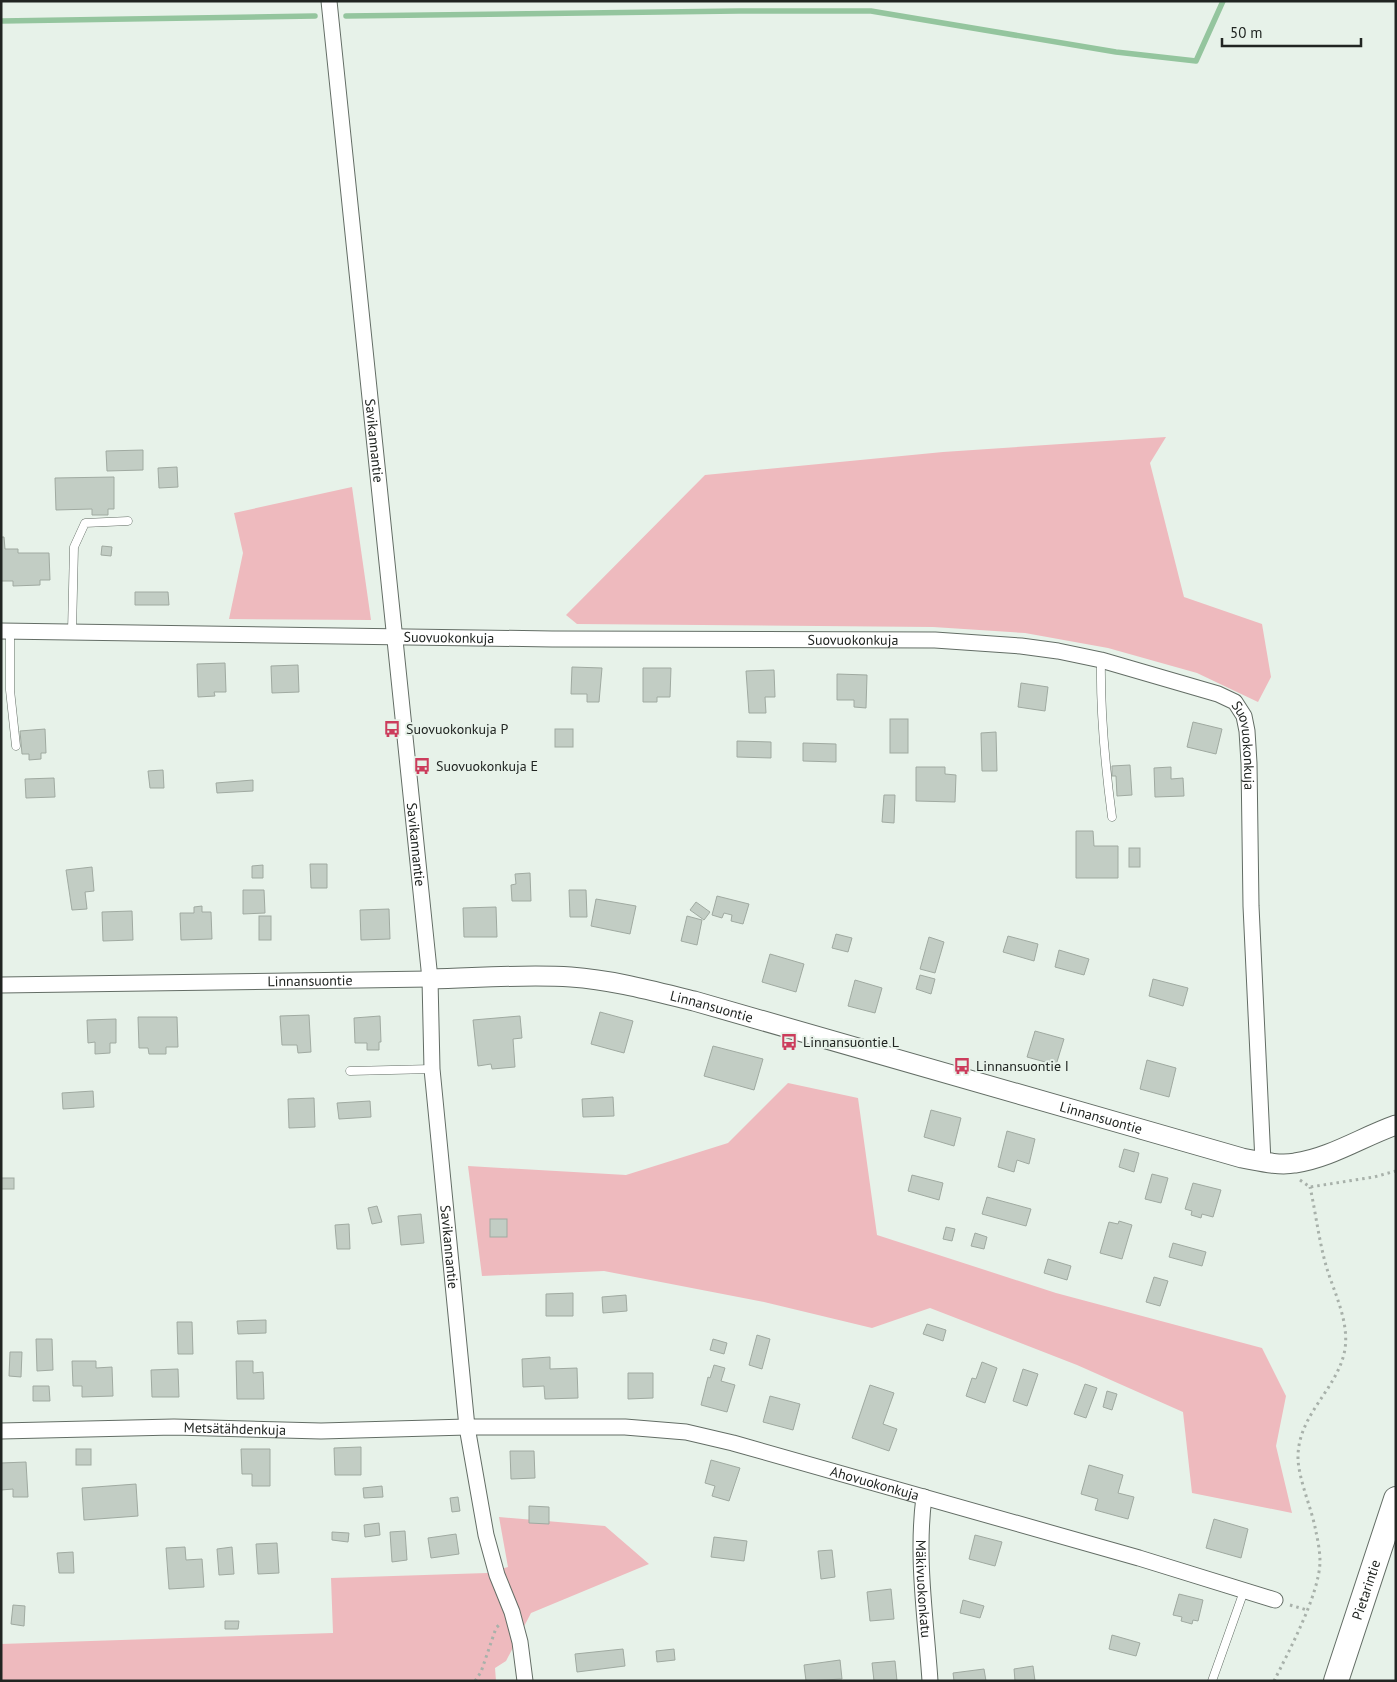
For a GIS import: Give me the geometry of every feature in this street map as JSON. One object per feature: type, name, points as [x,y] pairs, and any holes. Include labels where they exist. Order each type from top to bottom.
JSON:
[{"type":"main road","name":"Pietarintie","points":[[1336,1681],[1396,1499]]},
{"type":"street","name":"Savikannantie","points":[[329,1],[430,979],[432,1069],[467,1427],[486,1536],[497,1575],[512,1612],[520,1642],[525,1681]]},
{"type":"street","name":"Suovuokonkuja","points":[[5,631],[934,640],[1021,646],[1058,651],[1101,660],[1218,694],[1236,702],[1244,716],[1249,763],[1251,906],[1263,1162]]},
{"type":"street","name":"Linnansuontie","points":[[1,985],[562,977],[617,982],[694,1001],[1242,1158],[1263,1162],[1294,1164],[1313,1159],[1396,1125]]},
{"type":"street","name":"Metsätähdenkuja","points":[[1,1431],[174,1428],[321,1431],[467,1427]]},
{"type":"street","name":"Ahovuokonkuja","points":[[467,1427],[625,1427],[686,1432],[734,1443],[1139,1558],[1275,1600]]},
{"type":"street","name":"Mäkivuokonkatu","points":[[924,1497],[920,1552],[930,1681]]},
{"type":"lane","points":[[72,631],[74,547],[85,523],[128,521]]},
{"type":"lane","points":[[5,631],[16,746]]},
{"type":"lane","points":[[1101,660],[1100,698],[1102,734],[1112,817]]},
{"type":"lane","points":[[350,1072],[432,1069]]},
{"type":"lane","points":[[1212,1681],[1244,1591]]},
{"type":"path","points":[[1274,1681],[1317,1583],[1320,1561],[1316,1532],[1298,1459],[1300,1436],[1307,1418],[1337,1373],[1344,1350],[1345,1333],[1327,1268],[1310,1187],[1374,1177],[1396,1171]]},
{"type":"path","points":[[475,1681],[482,1672],[496,1628],[512,1612]]},
{"type":"shaded area","points":[[1166,437],[1150,463],[1184,597],[1262,624],[1271,677],[1258,702],[1197,673],[1108,648],[1025,633],[933,627],[577,624],[566,615],[705,475],[943,452]]},
{"type":"shaded area","points":[[352,487],[371,620],[229,619],[243,553],[234,513]]},
{"type":"shaded area","points":[[788,1083],[858,1098],[877,1235],[1056,1293],[1262,1348],[1286,1396],[1276,1446],[1292,1513],[1192,1493],[1183,1412],[1077,1365],[930,1308],[872,1328],[764,1302],[604,1271],[482,1276],[468,1166],[626,1175],[728,1143]]},
{"type":"shaded area","points":[[499,1517],[605,1526],[649,1564],[531,1613],[506,1661],[495,1668],[496,1681],[1,1681],[1,1644],[333,1633],[331,1578],[487,1573],[508,1567]]},
{"type":"building","points":[[143,450],[143,470],[107,471],[106,451]]},
{"type":"building","points":[[177,467],[178,487],[159,488],[158,468]]},
{"type":"building","points":[[114,477],[114,509],[108,509],[108,515],[92,515],[92,509],[56,510],[55,478]]},
{"type":"building","points":[[1,537],[4,537],[5,549],[18,549],[18,553],[49,553],[50,580],[40,580],[40,585],[13,586],[13,581],[1,581]]},
{"type":"building","points":[[102,546],[112,547],[111,556],[101,555]]},
{"type":"building","points":[[135,592],[168,592],[169,605],[135,605]]},
{"type":"building","points":[[225,663],[226,692],[214,692],[215,696],[198,697],[197,664]]},
{"type":"building","points":[[298,665],[299,692],[272,693],[271,666]]},
{"type":"building","points":[[572,667],[602,668],[599,702],[587,702],[587,694],[571,694]]},
{"type":"building","points":[[643,668],[671,668],[670,697],[657,697],[657,702],[643,702]]},
{"type":"building","points":[[774,670],[775,697],[765,697],[766,713],[749,713],[746,671]]},
{"type":"building","points":[[837,674],[867,675],[866,708],[854,707],[854,700],[837,700]]},
{"type":"building","points":[[1021,683],[1048,687],[1045,711],[1018,707]]},
{"type":"building","points":[[890,719],[908,719],[908,753],[890,753]]},
{"type":"building","points":[[1193,722],[1222,729],[1216,754],[1187,747]]},
{"type":"building","points":[[45,729],[46,753],[41,753],[41,759],[29,760],[29,754],[22,754],[20,731]]},
{"type":"building","points":[[555,729],[573,729],[573,747],[555,747]]},
{"type":"building","points":[[996,732],[997,771],[982,771],[981,733]]},
{"type":"building","points":[[737,741],[771,742],[771,758],[737,757]]},
{"type":"building","points":[[803,743],[836,744],[836,762],[803,761]]},
{"type":"building","points":[[1130,765],[1132,795],[1117,796],[1116,776],[1112,776],[1112,766]]},
{"type":"building","points":[[916,767],[945,767],[945,774],[956,775],[955,802],[916,801]]},
{"type":"building","points":[[1171,767],[1171,779],[1183,778],[1184,796],[1155,797],[1154,768]]},
{"type":"building","points":[[163,770],[164,788],[150,788],[148,771]]},
{"type":"building","points":[[54,778],[55,797],[26,798],[25,779]]},
{"type":"building","points":[[253,780],[253,791],[217,793],[216,783]]},
{"type":"building","points":[[884,795],[895,795],[894,823],[882,822]]},
{"type":"building","points":[[1076,831],[1093,831],[1094,846],[1118,846],[1118,878],[1076,878]]},
{"type":"building","points":[[1129,848],[1140,848],[1140,867],[1129,867]]},
{"type":"building","points":[[310,864],[327,864],[327,888],[311,888]]},
{"type":"building","points":[[263,865],[263,878],[252,878],[252,866]]},
{"type":"building","points":[[92,867],[94,891],[85,892],[87,909],[72,910],[66,870]]},
{"type":"building","points":[[530,873],[531,901],[512,901],[511,885],[516,884],[515,874]]},
{"type":"building","points":[[243,890],[264,890],[265,913],[243,914]]},
{"type":"building","points":[[569,890],[586,890],[587,917],[570,917]]},
{"type":"building","points":[[717,896],[749,904],[743,924],[731,921],[732,915],[724,913],[722,918],[712,915]]},
{"type":"building","points":[[596,899],[636,906],[630,934],[591,926]]},
{"type":"building","points":[[696,902],[710,912],[704,920],[690,910]]},
{"type":"building","points":[[202,906],[202,912],[211,912],[212,939],[181,940],[180,913],[194,913],[194,907]]},
{"type":"building","points":[[496,907],[497,937],[464,937],[463,908]]},
{"type":"building","points":[[389,909],[390,939],[361,940],[360,910]]},
{"type":"building","points":[[132,911],[133,940],[103,941],[102,912]]},
{"type":"building","points":[[259,916],[271,916],[271,940],[259,940]]},
{"type":"building","points":[[687,916],[702,920],[697,945],[681,941]]},
{"type":"building","points":[[836,934],[852,938],[848,952],[832,948]]},
{"type":"building","points":[[1008,936],[1038,944],[1034,961],[1003,952]]},
{"type":"building","points":[[929,937],[944,942],[935,973],[920,969]]},
{"type":"building","points":[[1059,950],[1089,959],[1084,975],[1055,967]]},
{"type":"building","points":[[770,954],[804,964],[796,992],[762,982]]},
{"type":"building","points":[[920,975],[935,979],[931,994],[916,989]]},
{"type":"building","points":[[1153,979],[1188,988],[1183,1006],[1149,996]]},
{"type":"building","points":[[855,980],[882,988],[875,1013],[848,1006]]},
{"type":"building","points":[[600,1012],[633,1021],[624,1053],[591,1044]]},
{"type":"building","points":[[309,1015],[311,1052],[298,1053],[297,1045],[282,1045],[280,1016]]},
{"type":"building","points":[[380,1016],[381,1042],[379,1042],[379,1050],[367,1050],[367,1043],[355,1043],[354,1018]]},
{"type":"building","points":[[520,1016],[522,1038],[513,1039],[515,1067],[492,1069],[491,1064],[478,1066],[473,1020]]},
{"type":"building","points":[[138,1017],[177,1017],[178,1047],[166,1047],[166,1054],[149,1054],[148,1048],[139,1048]]},
{"type":"building","points":[[116,1019],[116,1043],[110,1043],[110,1053],[95,1054],[95,1042],[88,1043],[87,1020]]},
{"type":"building","points":[[1035,1031],[1064,1039],[1056,1065],[1027,1057]]},
{"type":"building","points":[[713,1046],[763,1059],[754,1090],[704,1076]]},
{"type":"building","points":[[1147,1060],[1176,1068],[1169,1097],[1140,1089]]},
{"type":"building","points":[[93,1091],[94,1107],[63,1109],[62,1093]]},
{"type":"building","points":[[613,1097],[614,1116],[583,1117],[582,1099]]},
{"type":"building","points":[[314,1098],[315,1127],[289,1128],[288,1099]]},
{"type":"building","points":[[370,1101],[371,1117],[339,1119],[337,1103]]},
{"type":"building","points":[[931,1110],[961,1118],[954,1146],[924,1137]]},
{"type":"building","points":[[1007,1131],[1035,1139],[1029,1164],[1017,1160],[1014,1172],[998,1167]]},
{"type":"building","points":[[1124,1149],[1139,1153],[1134,1172],[1119,1167]]},
{"type":"building","points":[[1152,1174],[1168,1178],[1161,1203],[1145,1199]]},
{"type":"building","points":[[912,1175],[943,1183],[939,1200],[908,1191]]},
{"type":"building","points":[[1,1178],[14,1178],[14,1189],[1,1189]]},
{"type":"building","points":[[1193,1183],[1221,1190],[1213,1217],[1202,1214],[1201,1218],[1191,1215],[1192,1211],[1185,1209]]},
{"type":"building","points":[[987,1197],[1031,1209],[1026,1226],[982,1214]]},
{"type":"building","points":[[377,1206],[382,1222],[372,1224],[368,1208]]},
{"type":"building","points":[[421,1214],[424,1243],[401,1245],[398,1216]]},
{"type":"building","points":[[490,1219],[507,1219],[507,1237],[490,1237]]},
{"type":"building","points":[[1119,1221],[1132,1225],[1122,1259],[1100,1253],[1109,1222],[1118,1224]]},
{"type":"building","points":[[349,1224],[350,1249],[337,1249],[335,1225]]},
{"type":"building","points":[[946,1227],[955,1229],[952,1241],[943,1239]]},
{"type":"building","points":[[975,1233],[987,1237],[984,1249],[971,1246]]},
{"type":"building","points":[[1173,1243],[1206,1252],[1202,1266],[1169,1257]]},
{"type":"building","points":[[1048,1259],[1071,1266],[1067,1280],[1044,1273]]},
{"type":"building","points":[[1154,1277],[1168,1281],[1160,1306],[1146,1302]]},
{"type":"building","points":[[573,1293],[573,1316],[546,1316],[546,1294]]},
{"type":"building","points":[[626,1295],[627,1311],[603,1313],[602,1297]]},
{"type":"building","points":[[266,1320],[266,1333],[238,1334],[237,1321]]},
{"type":"building","points":[[177,1322],[192,1322],[193,1354],[178,1354]]},
{"type":"building","points":[[927,1324],[946,1330],[943,1341],[923,1334]]},
{"type":"building","points":[[757,1335],[770,1339],[762,1369],[749,1365]]},
{"type":"building","points":[[36,1339],[52,1339],[53,1370],[37,1371]]},
{"type":"building","points":[[713,1339],[727,1343],[724,1354],[710,1350]]},
{"type":"building","points":[[10,1352],[22,1352],[21,1377],[9,1376]]},
{"type":"building","points":[[550,1357],[550,1369],[577,1368],[578,1398],[545,1399],[544,1386],[523,1387],[522,1359]]},
{"type":"building","points":[[72,1361],[96,1361],[96,1368],[112,1367],[113,1396],[82,1397],[82,1386],[73,1386]]},
{"type":"building","points":[[236,1361],[253,1361],[253,1373],[263,1372],[264,1399],[237,1399]]},
{"type":"building","points":[[982,1362],[997,1368],[985,1403],[966,1396],[972,1378],[976,1379]]},
{"type":"building","points":[[714,1365],[725,1368],[721,1381],[735,1385],[727,1412],[701,1405],[708,1377],[710,1378]]},
{"type":"building","points":[[178,1369],[179,1397],[152,1397],[151,1370]]},
{"type":"building","points":[[1023,1369],[1038,1374],[1027,1406],[1013,1401]]},
{"type":"building","points":[[628,1373],[653,1373],[653,1398],[628,1399]]},
{"type":"building","points":[[1085,1384],[1097,1388],[1086,1418],[1074,1414]]},
{"type":"building","points":[[870,1385],[894,1393],[883,1424],[897,1429],[889,1451],[852,1438]]},
{"type":"building","points":[[33,1386],[49,1386],[50,1401],[33,1401]]},
{"type":"building","points":[[1107,1391],[1117,1394],[1112,1410],[1103,1407]]},
{"type":"building","points":[[770,1396],[800,1404],[793,1430],[763,1422]]},
{"type":"building","points":[[361,1447],[361,1475],[335,1475],[334,1448]]},
{"type":"building","points":[[76,1449],[91,1449],[91,1465],[76,1465]]},
{"type":"building","points":[[241,1449],[270,1449],[270,1486],[252,1486],[252,1474],[242,1474]]},
{"type":"building","points":[[510,1451],[534,1451],[535,1478],[511,1479]]},
{"type":"building","points":[[711,1460],[740,1468],[729,1501],[712,1496],[715,1486],[705,1483]]},
{"type":"building","points":[[26,1462],[28,1497],[13,1497],[13,1489],[1,1490],[1,1463]]},
{"type":"building","points":[[1089,1465],[1123,1475],[1118,1493],[1134,1497],[1128,1519],[1095,1510],[1098,1499],[1081,1494]]},
{"type":"building","points":[[136,1484],[138,1516],[84,1520],[82,1488]]},
{"type":"building","points":[[382,1486],[383,1497],[364,1498],[363,1488]]},
{"type":"building","points":[[458,1497],[460,1511],[452,1512],[450,1498]]},
{"type":"building","points":[[529,1506],[549,1507],[549,1524],[529,1523]]},
{"type":"building","points":[[1214,1519],[1248,1529],[1241,1558],[1206,1548]]},
{"type":"building","points":[[379,1523],[380,1535],[365,1537],[364,1525]]},
{"type":"building","points":[[405,1531],[407,1560],[392,1562],[390,1532]]},
{"type":"building","points":[[332,1532],[349,1533],[348,1542],[332,1540]]},
{"type":"building","points":[[456,1534],[459,1554],[431,1558],[428,1538]]},
{"type":"building","points":[[975,1535],[1002,1542],[995,1566],[969,1559]]},
{"type":"building","points":[[714,1537],[747,1541],[744,1561],[711,1557]]},
{"type":"building","points":[[277,1543],[279,1573],[258,1574],[256,1544]]},
{"type":"building","points":[[185,1547],[186,1560],[202,1559],[204,1587],[169,1589],[166,1548]]},
{"type":"building","points":[[232,1547],[234,1574],[219,1575],[217,1549]]},
{"type":"building","points":[[832,1550],[835,1577],[821,1579],[818,1551]]},
{"type":"building","points":[[73,1552],[74,1573],[59,1573],[57,1553]]},
{"type":"building","points":[[891,1589],[894,1619],[870,1621],[867,1592]]},
{"type":"building","points":[[1179,1594],[1203,1600],[1198,1621],[1193,1620],[1192,1624],[1181,1621],[1182,1617],[1173,1615]]},
{"type":"building","points":[[963,1600],[984,1606],[980,1618],[960,1613]]},
{"type":"building","points":[[13,1605],[25,1606],[24,1626],[11,1624]]},
{"type":"building","points":[[225,1621],[239,1621],[238,1629],[225,1629]]},
{"type":"building","points":[[1112,1635],[1140,1643],[1136,1656],[1109,1649]]},
{"type":"building","points":[[623,1649],[625,1666],[577,1672],[575,1654]]},
{"type":"building","points":[[674,1649],[675,1660],[657,1662],[656,1651]]},
{"type":"building","points":[[840,1660],[842,1679],[806,1681],[804,1665]]},
{"type":"building","points":[[895,1661],[897,1681],[874,1681],[872,1663]]},
{"type":"building","points":[[1033,1666],[1035,1681],[1015,1681],[1014,1669]]},
{"type":"building","points":[[984,1669],[986,1681],[954,1681],[953,1673]]},
{"type":"waterway","points":[[346,16],[871,11],[1116,52],[1196,61],[1223,1]]},
{"type":"waterway","points":[[1,21],[315,16]]},
{"type":"place","name":"Suovuokonkuja P","points":[[392,729]]},
{"type":"place","name":"Suovuokonkuja E","points":[[422,766]]},
{"type":"place","name":"Linnansuontie L","points":[[789,1042]]},
{"type":"place","name":"Linnansuontie I","points":[[962,1066]]}]
